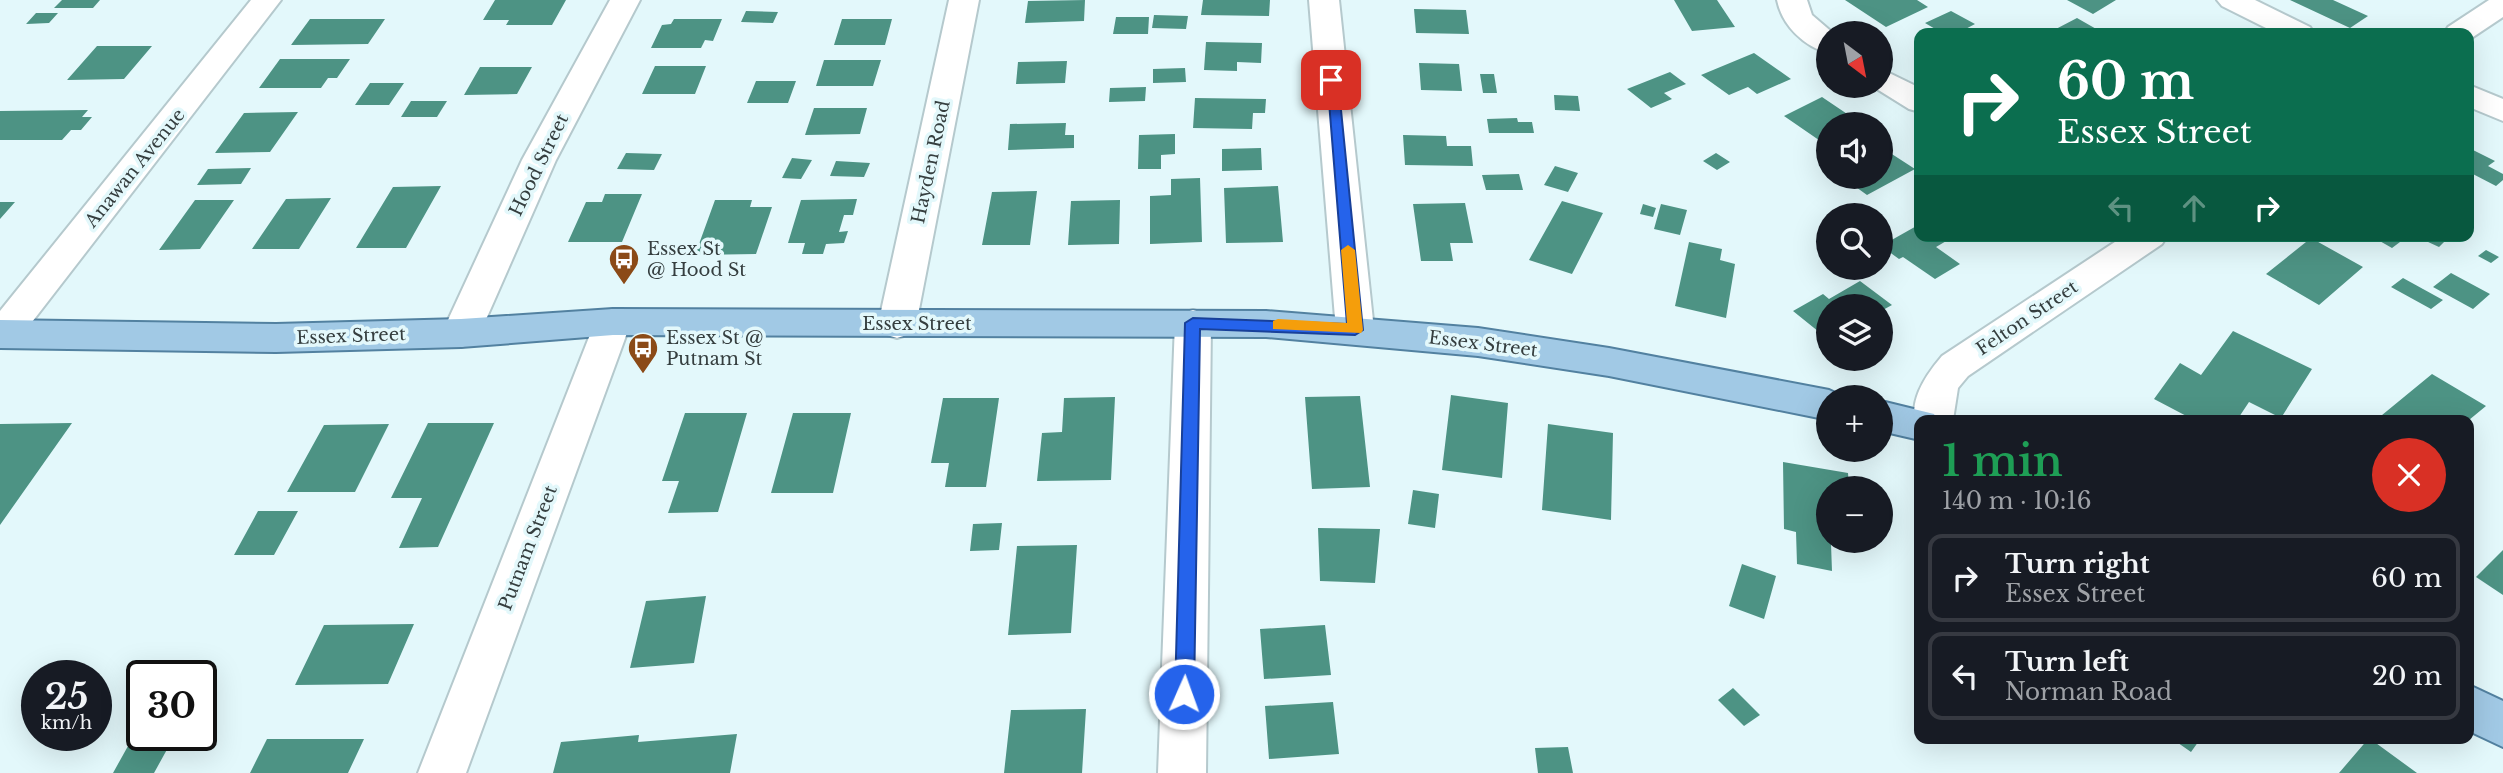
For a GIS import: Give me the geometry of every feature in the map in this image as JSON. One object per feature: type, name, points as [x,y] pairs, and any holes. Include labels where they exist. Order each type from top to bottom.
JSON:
[{"type":"main road","name":"Essex Street","points":[[1,334],[275,338],[461,333],[613,322],[897,325],[1193,323],[1355,330],[1544,351],[1816,403]]},
{"type":"main road","points":[[1893,419],[1914,424]]},
{"type":"main road","points":[[2474,709],[2503,726]]},
{"type":"street","name":"Anawan Avenue","points":[[1,334],[266,0]]},
{"type":"street","name":"Hood Street","points":[[461,333],[539,160],[625,0]]},
{"type":"street","name":"Hayden Road","points":[[897,325],[964,0]]},
{"type":"street","points":[[1324,0],[1355,330]]},
{"type":"street","points":[[1792,0],[1794,12],[1801,22],[1816,34]]},
{"type":"street","points":[[2232,0],[2289,28]]},
{"type":"street","points":[[2466,28],[2502,2]]},
{"type":"street","points":[[1894,86],[1914,98]]},
{"type":"street","points":[[2474,97],[2503,111]]},
{"type":"street","name":"Felton Street","points":[[1934,415],[1940,384],[1955,366],[2136,242]]},
{"type":"street","name":"Putnam Street","points":[[442,773],[613,322]]},
{"type":"street","points":[[1182,773],[1193,323]]},
{"type":"building","points":[[62,0],[100,0],[93,8],[54,8]]},
{"type":"building","points":[[495,0],[566,0],[552,25],[506,25],[509,20],[483,20]]},
{"type":"building","points":[[1085,0],[1084,21],[1025,23],[1028,1]]},
{"type":"building","points":[[1203,0],[1270,0],[1269,16],[1201,15]]},
{"type":"building","points":[[1674,0],[1717,0],[1735,27],[1692,31]]},
{"type":"building","points":[[1845,0],[1917,0],[1928,7],[1894,23],[1894,21],[1877,21]]},
{"type":"building","points":[[2067,0],[2116,0],[2093,14]]},
{"type":"building","points":[[2290,0],[2333,0],[2368,16],[2350,28]]},
{"type":"building","points":[[1414,9],[1466,10],[1469,34],[1416,33]]},
{"type":"building","points":[[746,11],[778,12],[773,23],[741,22]]},
{"type":"building","points":[[1951,11],[1975,24],[1967,28],[1934,28],[1925,23]]},
{"type":"building","points":[[36,13],[58,13],[49,23],[26,24]]},
{"type":"building","points":[[1154,15],[1188,16],[1186,29],[1152,28]]},
{"type":"building","points":[[1116,17],[1149,17],[1148,34],[1113,34]]},
{"type":"building","points":[[2077,18],[2094,28],[2058,28]]},
{"type":"building","points":[[310,19],[385,19],[368,44],[291,45]]},
{"type":"building","points":[[674,19],[722,19],[713,41],[705,40],[701,48],[651,48],[662,25],[671,24]]},
{"type":"building","points":[[842,19],[892,19],[885,45],[834,45]]},
{"type":"building","points":[[1206,42],[1262,43],[1261,63],[1237,62],[1237,71],[1204,70]]},
{"type":"building","points":[[97,46],[152,46],[124,79],[67,80]]},
{"type":"building","points":[[1754,53],[1791,79],[1757,94],[1748,87],[1729,95],[1701,75]]},
{"type":"building","points":[[280,59],[350,59],[337,78],[328,78],[321,88],[259,88]]},
{"type":"building","points":[[824,60],[881,60],[873,86],[816,86]]},
{"type":"building","points":[[1067,61],[1065,83],[1016,84],[1018,62]]},
{"type":"building","points":[[1419,63],[1459,64],[1462,91],[1421,90]]},
{"type":"building","points":[[655,66],[706,66],[695,94],[642,94]]},
{"type":"building","points":[[480,67],[532,67],[517,94],[464,95]]},
{"type":"building","points":[[1185,68],[1186,82],[1153,83],[1153,69]]},
{"type":"building","points":[[1670,72],[1686,84],[1664,93],[1672,99],[1651,108],[1627,89]]},
{"type":"building","points":[[1480,74],[1494,74],[1497,93],[1483,93]]},
{"type":"building","points":[[756,81],[796,81],[788,103],[747,103]]},
{"type":"building","points":[[370,83],[404,83],[389,105],[355,105]]},
{"type":"building","points":[[1146,87],[1145,101],[1109,102],[1110,88]]},
{"type":"building","points":[[1554,95],[1578,96],[1580,111],[1555,110]]},
{"type":"building","points":[[1195,98],[1266,99],[1265,113],[1253,113],[1252,129],[1193,128]]},
{"type":"building","points":[[1820,98],[1844,112],[1816,112],[1816,138],[1784,116]]},
{"type":"building","points":[[411,101],[447,101],[437,117],[401,117]]},
{"type":"building","points":[[814,108],[867,108],[860,134],[805,135]]},
{"type":"building","points":[[88,110],[82,117],[92,117],[81,130],[71,130],[62,140],[0,140],[0,111]]},
{"type":"building","points":[[298,112],[270,152],[215,153],[244,113]]},
{"type":"building","points":[[1517,118],[1518,122],[1532,122],[1534,133],[1489,133],[1487,119]]},
{"type":"building","points":[[1066,123],[1065,135],[1074,135],[1074,148],[1008,150],[1010,124]]},
{"type":"building","points":[[1175,134],[1175,154],[1161,155],[1161,169],[1138,169],[1139,135]]},
{"type":"building","points":[[1403,135],[1446,136],[1447,146],[1471,146],[1473,166],[1405,165]]},
{"type":"building","points":[[1261,148],[1262,170],[1222,171],[1222,149]]},
{"type":"building","points":[[2474,150],[2495,161],[2488,166],[2503,174],[2503,180],[2496,186],[2474,175]]},
{"type":"building","points":[[626,153],[662,154],[654,170],[617,169]]},
{"type":"building","points":[[1716,153],[1730,162],[1717,170],[1703,161]]},
{"type":"building","points":[[1893,155],[1914,168],[1893,181]]},
{"type":"building","points":[[792,158],[812,160],[801,179],[782,178]]},
{"type":"building","points":[[836,161],[870,163],[864,177],[830,176]]},
{"type":"building","points":[[1555,166],[1578,173],[1568,192],[1544,185]]},
{"type":"building","points":[[251,168],[241,184],[197,185],[208,169]]},
{"type":"building","points":[[1519,174],[1523,190],[1486,190],[1482,175]]},
{"type":"building","points":[[1200,178],[1202,242],[1150,244],[1150,196],[1171,195],[1171,179]]},
{"type":"building","points":[[441,186],[406,248],[356,248],[393,187]]},
{"type":"building","points":[[1278,186],[1283,242],[1226,243],[1224,188]]},
{"type":"building","points":[[1859,189],[1878,189],[1867,195]]},
{"type":"building","points":[[1037,191],[1030,245],[982,245],[992,192]]},
{"type":"building","points":[[605,194],[642,194],[622,242],[568,242],[586,202],[602,202]]},
{"type":"building","points":[[331,198],[299,249],[252,249],[286,199]]},
{"type":"building","points":[[857,199],[853,215],[844,215],[839,232],[848,231],[844,243],[826,244],[823,254],[802,254],[805,243],[788,243],[801,200]]},
{"type":"building","points":[[195,200],[234,200],[200,249],[159,250]]},
{"type":"building","points":[[715,200],[752,200],[750,207],[772,207],[756,254],[695,255]]},
{"type":"building","points":[[1120,200],[1119,244],[1068,245],[1071,201]]},
{"type":"building","points":[[1562,201],[1603,213],[1572,274],[1529,260]]},
{"type":"building","points":[[0,202],[15,202],[0,219]]},
{"type":"building","points":[[1465,203],[1473,243],[1450,243],[1453,261],[1421,261],[1413,204]]},
{"type":"building","points":[[1643,204],[1656,208],[1653,217],[1640,214]]},
{"type":"building","points":[[1661,204],[1687,210],[1680,235],[1654,229]]},
{"type":"building","points":[[1914,227],[1914,242],[1945,242],[1936,247],[1960,264],[1935,279],[1903,257],[1899,259],[1893,255],[1893,239]]},
{"type":"building","points":[[1689,242],[1722,249],[1720,260],[1735,264],[1726,318],[1675,306]]},
{"type":"building","points":[[2306,242],[2318,242],[2363,267],[2319,305],[2266,274]]},
{"type":"building","points":[[2382,242],[2400,242],[2392,248]]},
{"type":"building","points":[[2428,242],[2444,242],[2439,247]]},
{"type":"building","points":[[2486,250],[2499,257],[2491,263],[2478,256]]},
{"type":"building","points":[[2451,273],[2490,294],[2473,309],[2433,287]]},
{"type":"building","points":[[2403,278],[2443,300],[2431,309],[2391,287]]},
{"type":"building","points":[[1860,281],[1877,294],[1838,294]]},
{"type":"building","points":[[1816,298],[1816,330],[1793,311]]},
{"type":"building","points":[[2233,331],[2312,369],[2283,415],[2275,415],[2249,402],[2240,415],[2184,415],[2154,399],[2180,363],[2201,375]]},
{"type":"building","points":[[2432,374],[2486,406],[2474,416],[2382,415]]},
{"type":"building","points":[[1451,395],[1508,403],[1502,478],[1442,470]]},
{"type":"building","points":[[1360,396],[1370,487],[1312,489],[1305,397]]},
{"type":"building","points":[[1115,397],[1111,480],[1037,481],[1042,433],[1062,432],[1064,398]]},
{"type":"building","points":[[943,398],[999,398],[986,487],[945,487],[949,463],[931,463]]},
{"type":"building","points":[[685,413],[747,413],[718,512],[668,513],[679,481],[662,481]]},
{"type":"building","points":[[793,413],[851,413],[833,493],[771,493]]},
{"type":"building","points":[[72,423],[0,525],[0,424]]},
{"type":"building","points":[[428,423],[494,423],[438,547],[399,548],[422,498],[391,498]]},
{"type":"building","points":[[389,424],[355,492],[287,492],[324,425]]},
{"type":"building","points":[[1548,424],[1613,433],[1611,520],[1542,510]]},
{"type":"building","points":[[1783,462],[1848,473],[1848,476],[1816,476],[1816,553],[1831,553],[1832,571],[1797,564],[1796,532],[1784,529]]},
{"type":"building","points":[[1413,490],[1439,494],[1435,528],[1408,524]]},
{"type":"building","points":[[258,511],[298,511],[274,555],[234,555]]},
{"type":"building","points":[[1002,523],[999,550],[970,551],[973,524]]},
{"type":"building","points":[[1318,528],[1380,529],[1375,583],[1320,581]]},
{"type":"building","points":[[1077,545],[1071,633],[1008,635],[1017,546]]},
{"type":"building","points":[[2503,550],[2503,595],[2476,577]]},
{"type":"building","points":[[1742,564],[1776,576],[1764,619],[1729,606]]},
{"type":"building","points":[[706,596],[694,663],[630,668],[646,601]]},
{"type":"building","points":[[414,624],[388,684],[295,685],[324,625]]},
{"type":"building","points":[[1325,625],[1331,675],[1264,679],[1260,629]]},
{"type":"building","points":[[1733,688],[1760,715],[1744,726],[1718,700]]},
{"type":"building","points":[[1333,702],[1339,754],[1269,759],[1265,706]]},
{"type":"building","points":[[1086,709],[1082,773],[1004,773],[1011,710]]},
{"type":"building","points":[[737,734],[730,773],[553,773],[561,742],[639,735],[638,742]]},
{"type":"building","points":[[267,739],[364,739],[348,773],[250,773]]},
{"type":"building","points":[[2180,744],[2197,744],[2191,752]]},
{"type":"building","points":[[2364,744],[2377,744],[2417,773],[2339,773]]},
{"type":"building","points":[[1568,747],[1573,773],[1538,773],[1535,748]]},
{"type":"building","points":[[126,750],[166,751],[154,773],[113,773]]},
{"type":"slow traffic","points":[[1278,325],[1355,330],[1348,250]]},
{"type":"place","name":"Essex St @ Hood St","points":[[624,286]]},
{"type":"place","name":"Essex St @ Putnam St","points":[[643,375]]},
{"type":"route","points":[[1184,694],[1193,323],[1266,324],[1355,330],[1331,80]]}]
